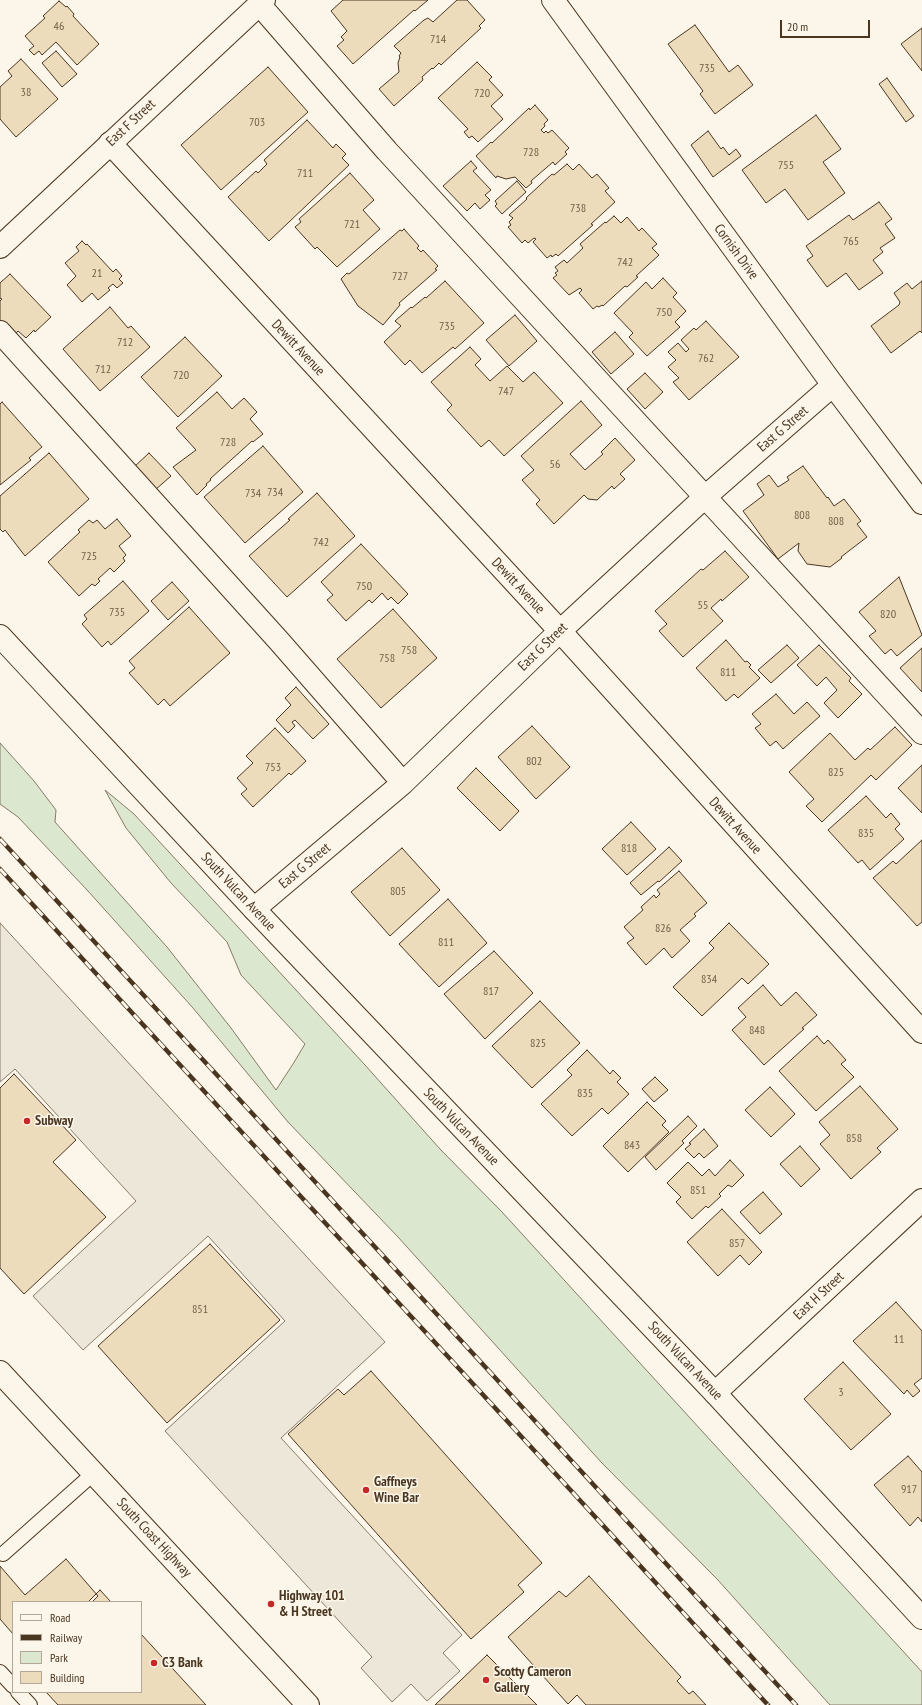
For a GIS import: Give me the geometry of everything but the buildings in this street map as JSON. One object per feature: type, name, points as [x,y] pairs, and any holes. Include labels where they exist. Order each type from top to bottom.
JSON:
[{"type":"street","name":"Cornish Drive","points":[[553,0],[833,385],[922,503]]},
{"type":"street","name":"East F Street","points":[[0,247],[262,2]]},
{"type":"street","points":[[262,2],[387,151],[922,733]]},
{"type":"street","name":"Dewitt Avenue","points":[[110,143],[560,631],[922,1032]]},
{"type":"street","points":[[0,332],[273,635],[403,783]]},
{"type":"street","name":"East G Street","points":[[254,909],[403,783],[560,631],[705,497],[833,385]]},
{"type":"street","name":"South Vulcan Avenue","points":[[0,636],[254,909],[715,1393],[922,1618]]},
{"type":"street","name":"East H Street","points":[[715,1393],[922,1200]]},
{"type":"street","name":"South Coast Highway","points":[[0,1372],[308,1705]]},
{"type":"lane","points":[[3,1554],[94,1473]]},
{"type":"lane","points":[[0,1672],[12,1685]]},
{"type":"lane","points":[[19,1693],[30,1705]]},
{"type":"green space","points":[[0,743],[34,781],[56,810],[55,822],[167,947],[231,1028],[276,1090],[305,1044],[241,975],[227,942],[171,883],[126,828],[105,790],[134,814],[365,1065],[440,1149],[502,1212],[922,1672],[922,1705],[830,1705],[717,1579],[601,1462],[398,1237],[288,1122],[193,1008],[88,891],[18,817],[0,804]]},
{"type":"shaded area","points":[[0,923],[385,1342],[281,1438],[462,1635],[443,1653],[460,1671],[427,1701],[411,1684],[392,1702],[361,1668],[372,1657],[165,1431],[285,1321],[208,1236],[83,1350],[33,1296],[136,1201],[15,1069],[0,1082]]},
{"type":"railway","points":[[0,839],[796,1705]]},
{"type":"railway","points":[[0,869],[768,1705]]},
{"type":"place","name":"Subway","points":[[27,1121]]},
{"type":"place","name":"Gaffneys Wine Bar","points":[[366,1490]]},
{"type":"place","name":"Highway 101 & H Street","points":[[271,1604]]},
{"type":"place","name":"C3 Bank","points":[[154,1663]]},
{"type":"place","name":"Scotty Cameron Gallery","points":[[486,1680]]}]
